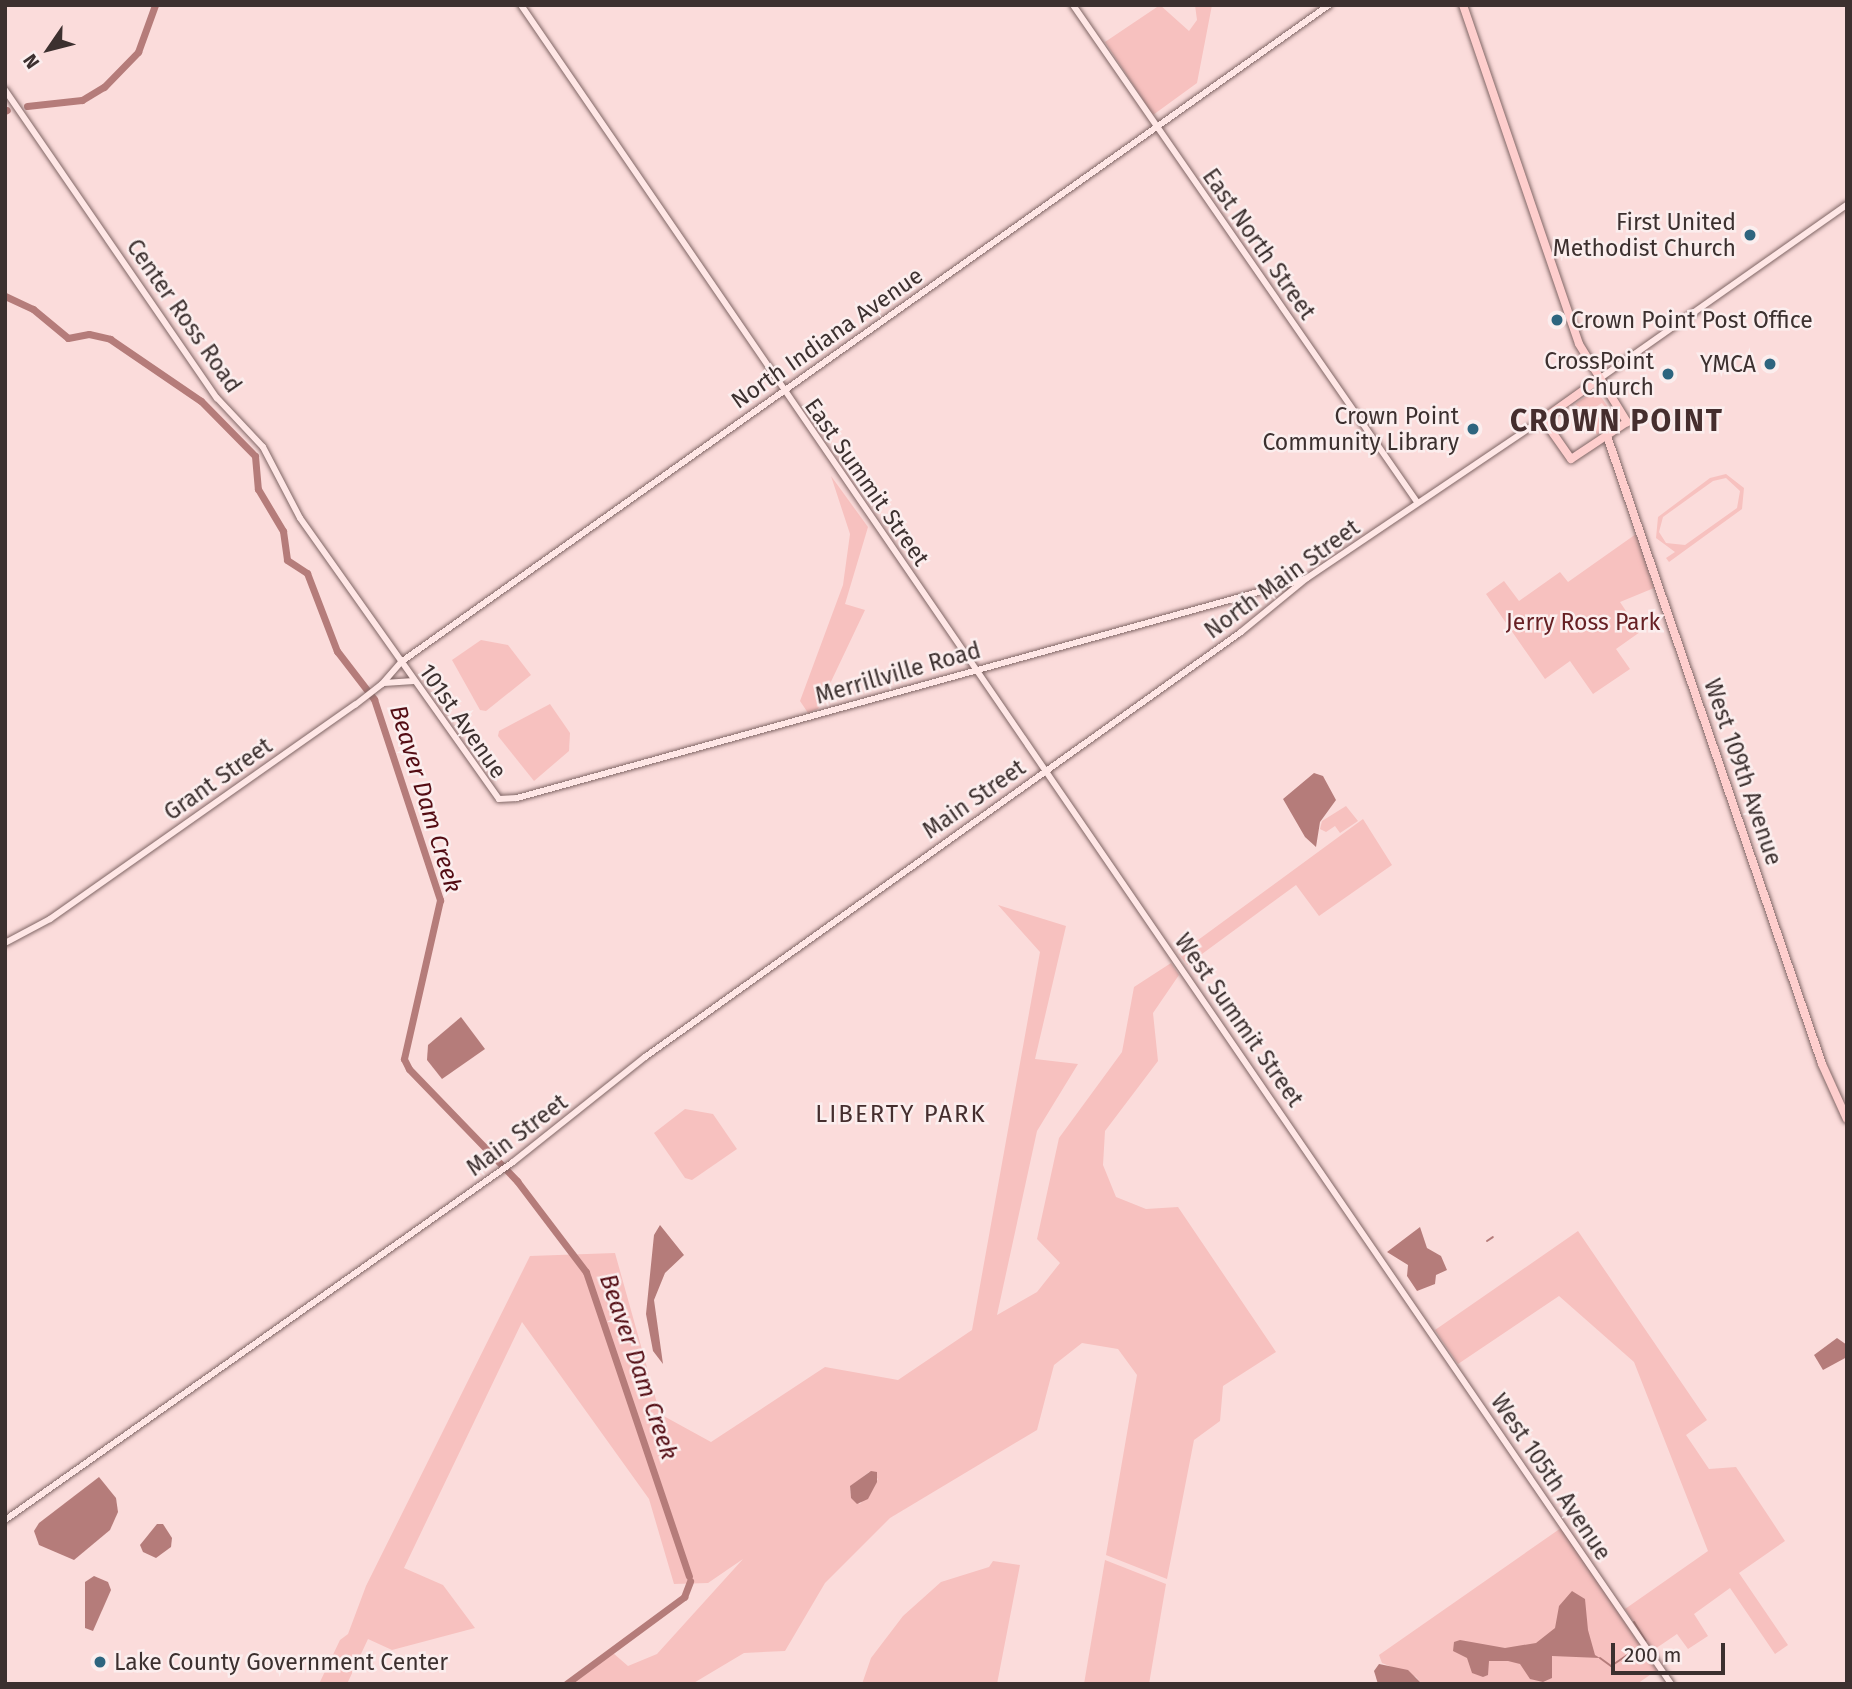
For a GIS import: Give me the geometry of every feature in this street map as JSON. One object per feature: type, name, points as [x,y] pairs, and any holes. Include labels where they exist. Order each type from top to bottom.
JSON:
[{"type":"main road","points":[[1463,5],[1572,328],[1599,379],[1627,422],[1573,460],[1543,419],[1599,379]]},
{"type":"main road","name":"West 109th Avenue","points":[[1607,436],[1818,1052],[1847,1119]]},
{"type":"street","name":"East Summit Street","points":[[521,5],[1044,770]]},
{"type":"street","name":"East North Street","points":[[1073,5],[1417,502]]},
{"type":"street","name":"North Indiana Avenue","points":[[401,662],[1329,5]]},
{"type":"street","name":"Center Ross Road","points":[[7,92],[217,398],[263,447],[300,518],[401,662]]},
{"type":"street","points":[[1599,379],[1847,205]]},
{"type":"street","name":"North Main Street","points":[[1044,770],[1251,625],[1307,578],[1543,419]]},
{"type":"street","name":"Merrillville Road","points":[[499,799],[1307,578]]},
{"type":"street","name":"101st Avenue","points":[[401,662],[499,799]]},
{"type":"street","name":"Grant Street","points":[[5,943],[50,919],[374,691],[401,662]]},
{"type":"street","points":[[382,684],[414,681]]},
{"type":"street","name":"Main Street","points":[[5,1520],[513,1162],[645,1057],[1044,770]]},
{"type":"street","name":"West Summit Street","points":[[1044,770],[1403,1290]]},
{"type":"street","name":"West 105th Avenue","points":[[1403,1290],[1671,1684]]},
{"type":"green space","points":[[1160,5],[1189,31],[1197,20],[1195,5],[1212,5],[1197,83],[1153,115],[1105,42]]},
{"type":"green space","points":[[1596,390],[1618,421],[1597,435],[1592,423],[1607,410],[1602,403],[1586,413],[1575,404]]},
{"type":"green space","points":[[1726,474],[1744,488],[1742,509],[1669,562],[1666,558],[1675,552],[1656,538],[1658,517],[1710,478]],"holes":[[[1726,478],[1740,491],[1737,508],[1685,545],[1666,543],[1659,532],[1663,517],[1713,481]]]},
{"type":"green space","points":[[831,476],[868,527],[845,604],[865,610],[818,709],[808,713],[800,701],[843,585],[850,534]]},
{"type":"green space","name":"Jerry Ross Park","points":[[1636,534],[1654,588],[1620,602],[1640,632],[1616,649],[1630,669],[1593,694],[1570,661],[1545,679],[1486,594],[1504,581],[1519,601],[1560,572],[1568,582]]},
{"type":"green space","points":[[481,640],[508,645],[531,675],[486,711],[480,710],[452,660]]},
{"type":"green space","points":[[550,704],[570,733],[569,751],[534,781],[498,736],[499,731]]},
{"type":"green space","points":[[1346,806],[1358,821],[1340,833],[1335,826],[1326,832],[1320,829],[1322,821]]},
{"type":"green space","points":[[1363,819],[1392,865],[1319,916],[1296,885],[1187,965],[1179,954]]},
{"type":"green space","points":[[998,905],[1066,926],[1035,1059],[1078,1064],[1037,1131],[997,1315],[1037,1292],[1060,1263],[1037,1239],[1059,1138],[1122,1052],[1134,987],[1171,963],[1179,975],[1153,1013],[1158,1061],[1105,1131],[1103,1165],[1116,1197],[1146,1209],[1178,1207],[1276,1352],[1223,1386],[1220,1421],[1194,1440],[1167,1579],[1106,1555],[1137,1375],[1118,1349],[1082,1343],[1054,1365],[1037,1430],[890,1518],[825,1583],[785,1651],[744,1653],[692,1684],[572,1684],[613,1653],[628,1666],[657,1654],[743,1559],[708,1583],[674,1584],[649,1499],[522,1322],[404,1568],[443,1585],[475,1628],[392,1650],[368,1639],[347,1684],[319,1684],[340,1640],[348,1634],[366,1586],[530,1256],[615,1253],[660,1414],[711,1442],[825,1367],[898,1380],[972,1330],[1040,952]],"holes":[[[869,1472],[878,1479],[860,1504],[851,1498],[850,1487]]]},
{"type":"green space","points":[[685,1109],[713,1114],[737,1149],[692,1180],[685,1178],[654,1133]]},
{"type":"green space","points":[[1578,1231],[1707,1420],[1686,1435],[1709,1469],[1736,1467],[1785,1541],[1739,1573],[1788,1645],[1775,1654],[1730,1588],[1694,1614],[1708,1636],[1688,1649],[1677,1634],[1652,1651],[1625,1609],[1708,1551],[1634,1362],[1559,1296],[1458,1364],[1435,1330]]},
{"type":"green space","points":[[1561,1528],[1657,1670],[1637,1684],[1422,1684],[1416,1677],[1382,1663],[1379,1655]]},
{"type":"green space","points":[[1105,1560],[1166,1584],[1149,1684],[1084,1684]]},
{"type":"green space","points":[[993,1561],[1020,1565],[997,1684],[862,1684],[871,1658],[903,1616],[941,1582],[989,1567]]},
{"type":"shaded area","points":[[1314,773],[1323,776],[1336,800],[1320,822],[1316,847],[1305,837],[1283,799]]},
{"type":"shaded area","points":[[461,1017],[485,1049],[442,1079],[427,1060],[428,1045]]},
{"type":"shaded area","points":[[660,1225],[684,1255],[665,1273],[654,1300],[663,1364],[653,1351],[646,1314],[654,1235]]},
{"type":"shaded area","points":[[1420,1227],[1427,1248],[1441,1256],[1447,1270],[1436,1275],[1435,1284],[1417,1291],[1407,1276],[1408,1265],[1387,1252]]},
{"type":"shaded area","points":[[1837,1338],[1847,1345],[1847,1357],[1823,1370],[1814,1355]]},
{"type":"shaded area","points":[[871,1471],[877,1472],[877,1482],[868,1499],[857,1504],[851,1498],[850,1486]]},
{"type":"shaded area","points":[[99,1477],[116,1498],[118,1512],[110,1530],[74,1560],[39,1545],[34,1531],[39,1523]]},
{"type":"shaded area","points":[[157,1524],[163,1524],[172,1538],[171,1547],[156,1558],[143,1552],[140,1545]]},
{"type":"shaded area","points":[[94,1576],[108,1582],[111,1590],[93,1631],[85,1628],[85,1582]]},
{"type":"shaded area","points":[[1572,1591],[1585,1599],[1588,1630],[1595,1655],[1600,1658],[1552,1656],[1552,1678],[1543,1682],[1530,1679],[1520,1664],[1508,1661],[1489,1661],[1488,1675],[1483,1677],[1472,1673],[1467,1658],[1453,1651],[1454,1642],[1460,1640],[1505,1648],[1536,1643],[1555,1628],[1559,1606]]},
{"type":"shaded area","points":[[1379,1664],[1408,1670],[1422,1684],[1378,1684],[1374,1671]]},
{"type":"waterway","name":"Beaver Dam Creek","points":[[27,106],[82,100],[104,87],[138,52],[155,5]]},
{"type":"waterway","name":"Beaver Dam Creek","points":[[5,296],[33,309],[68,338],[89,334],[110,339],[201,401],[255,456],[258,489],[283,531],[287,560],[307,573],[337,651],[374,699],[440,900],[404,1059],[409,1069],[517,1181],[586,1272],[689,1576]]},
{"type":"waterway","points":[[1487,1241],[1493,1237]]},
{"type":"waterway","name":"Beaver Dam Creek","points":[[566,1684],[684,1597],[690,1581]]},
{"type":"waterway","points":[[1634,1622],[1646,1641]]},
{"type":"waterway","points":[[1600,1658],[1611,1666],[1639,1647]]},
{"type":"place","name":"First United Methodist Church","points":[[1750,235]]},
{"type":"place","name":"Crown Point Post Office","points":[[1557,320]]},
{"type":"place","name":"YMCA","points":[[1770,364]]},
{"type":"place","name":"CrossPoint Church","points":[[1668,374]]},
{"type":"place","name":"Crown Point Community Library","points":[[1473,429]]},
{"type":"place","name":"Lake County Government Center","points":[[100,1662]]},
{"type":"district","name":"CROWN POINT","points":[[1617,421]]},
{"type":"district","name":"LIBERTY PARK","points":[[901,1115]]}]
